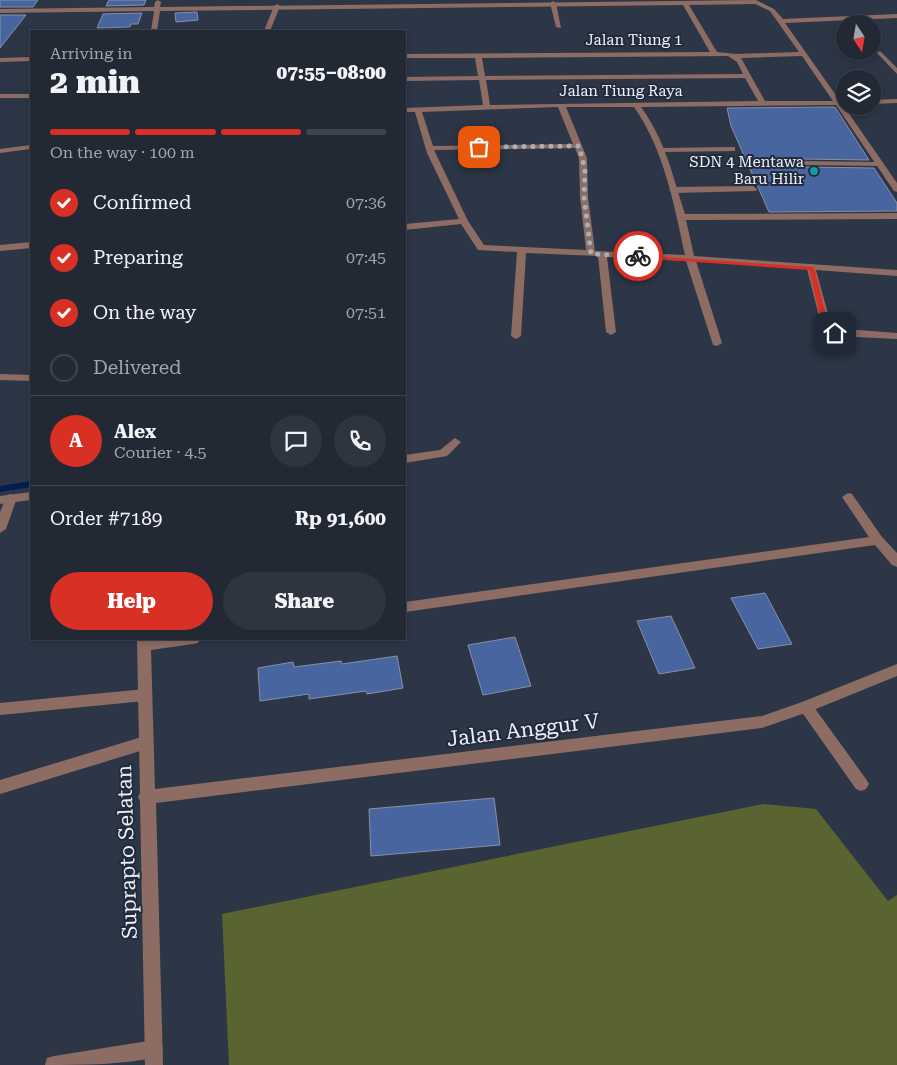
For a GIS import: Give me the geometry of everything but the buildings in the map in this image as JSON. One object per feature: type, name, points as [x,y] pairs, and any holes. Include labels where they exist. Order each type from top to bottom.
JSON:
[{"type":"street","points":[[154,30],[159,0]]},
{"type":"street","points":[[0,11],[477,2],[756,2],[772,10],[836,97]]},
{"type":"street","points":[[684,2],[714,54]]},
{"type":"street","points":[[554,3],[559,27]]},
{"type":"street","points":[[267,30],[277,6]]},
{"type":"street","points":[[781,21],[897,16]]},
{"type":"street","name":"Jalan Tiung 1","points":[[406,56],[714,54],[735,56],[803,54]]},
{"type":"street","points":[[881,54],[896,68]]},
{"type":"street","points":[[478,55],[487,106]]},
{"type":"street","points":[[735,56],[762,103]]},
{"type":"street","points":[[0,60],[30,59]]},
{"type":"street","points":[[406,79],[748,76]]},
{"type":"street","points":[[0,96],[30,96]]},
{"type":"street","points":[[881,102],[897,101]]},
{"type":"street","name":"Jalan Tiung Raya","points":[[406,110],[487,106],[836,103]]},
{"type":"street","points":[[561,105],[579,146],[585,169],[584,197],[591,254]]},
{"type":"street","points":[[636,105],[656,133],[662,150],[681,217],[690,258],[717,343]]},
{"type":"street","points":[[418,109],[429,148],[464,221],[480,248],[690,258],[897,273]]},
{"type":"street","points":[[849,115],[897,189]]},
{"type":"street","points":[[429,148],[579,146]]},
{"type":"street","points":[[0,151],[30,147]]},
{"type":"street","points":[[662,150],[732,149]]},
{"type":"street","points":[[803,163],[880,164]]},
{"type":"street","points":[[673,190],[753,189]]},
{"type":"street","points":[[681,217],[897,216]]},
{"type":"street","points":[[406,227],[464,221]]},
{"type":"street","points":[[0,248],[30,245]]},
{"type":"street","points":[[516,336],[522,251]]},
{"type":"street","points":[[602,255],[611,332]]},
{"type":"street","points":[[811,268],[827,330],[835,333],[897,336]]},
{"type":"street","points":[[0,377],[30,378]]},
{"type":"street","points":[[406,459],[443,453],[455,442]]},
{"type":"street","points":[[0,529],[5,499],[30,496]]},
{"type":"street","points":[[848,497],[878,540],[897,562]]},
{"type":"street","points":[[406,607],[878,540]]},
{"type":"street","points":[[144,642],[177,640]]},
{"type":"street","name":"Suprapto Selatan","points":[[144,642],[146,797],[154,1057]]},
{"type":"street","name":"Jalan Anggur V","points":[[146,797],[762,722],[806,707],[897,670]]},
{"type":"street","points":[[0,709],[145,695]]},
{"type":"street","points":[[806,707],[861,784]]},
{"type":"street","points":[[0,787],[145,743]]},
{"type":"street","points":[[54,1065],[154,1057]]},
{"type":"green space","points":[[763,804],[816,809],[888,901],[897,895],[897,1065],[229,1065],[222,914]]},
{"type":"waterway","points":[[0,489],[30,484]]},
{"type":"way so far","points":[[479,147],[579,146],[585,169],[584,197],[591,254],[638,256]]},
{"type":"place","name":"SDN 4 Mentawa Baru Hilir","points":[[814,171]]},
{"type":"route","points":[[638,256],[690,258],[811,268],[826,328],[829,332],[835,333]]}]
